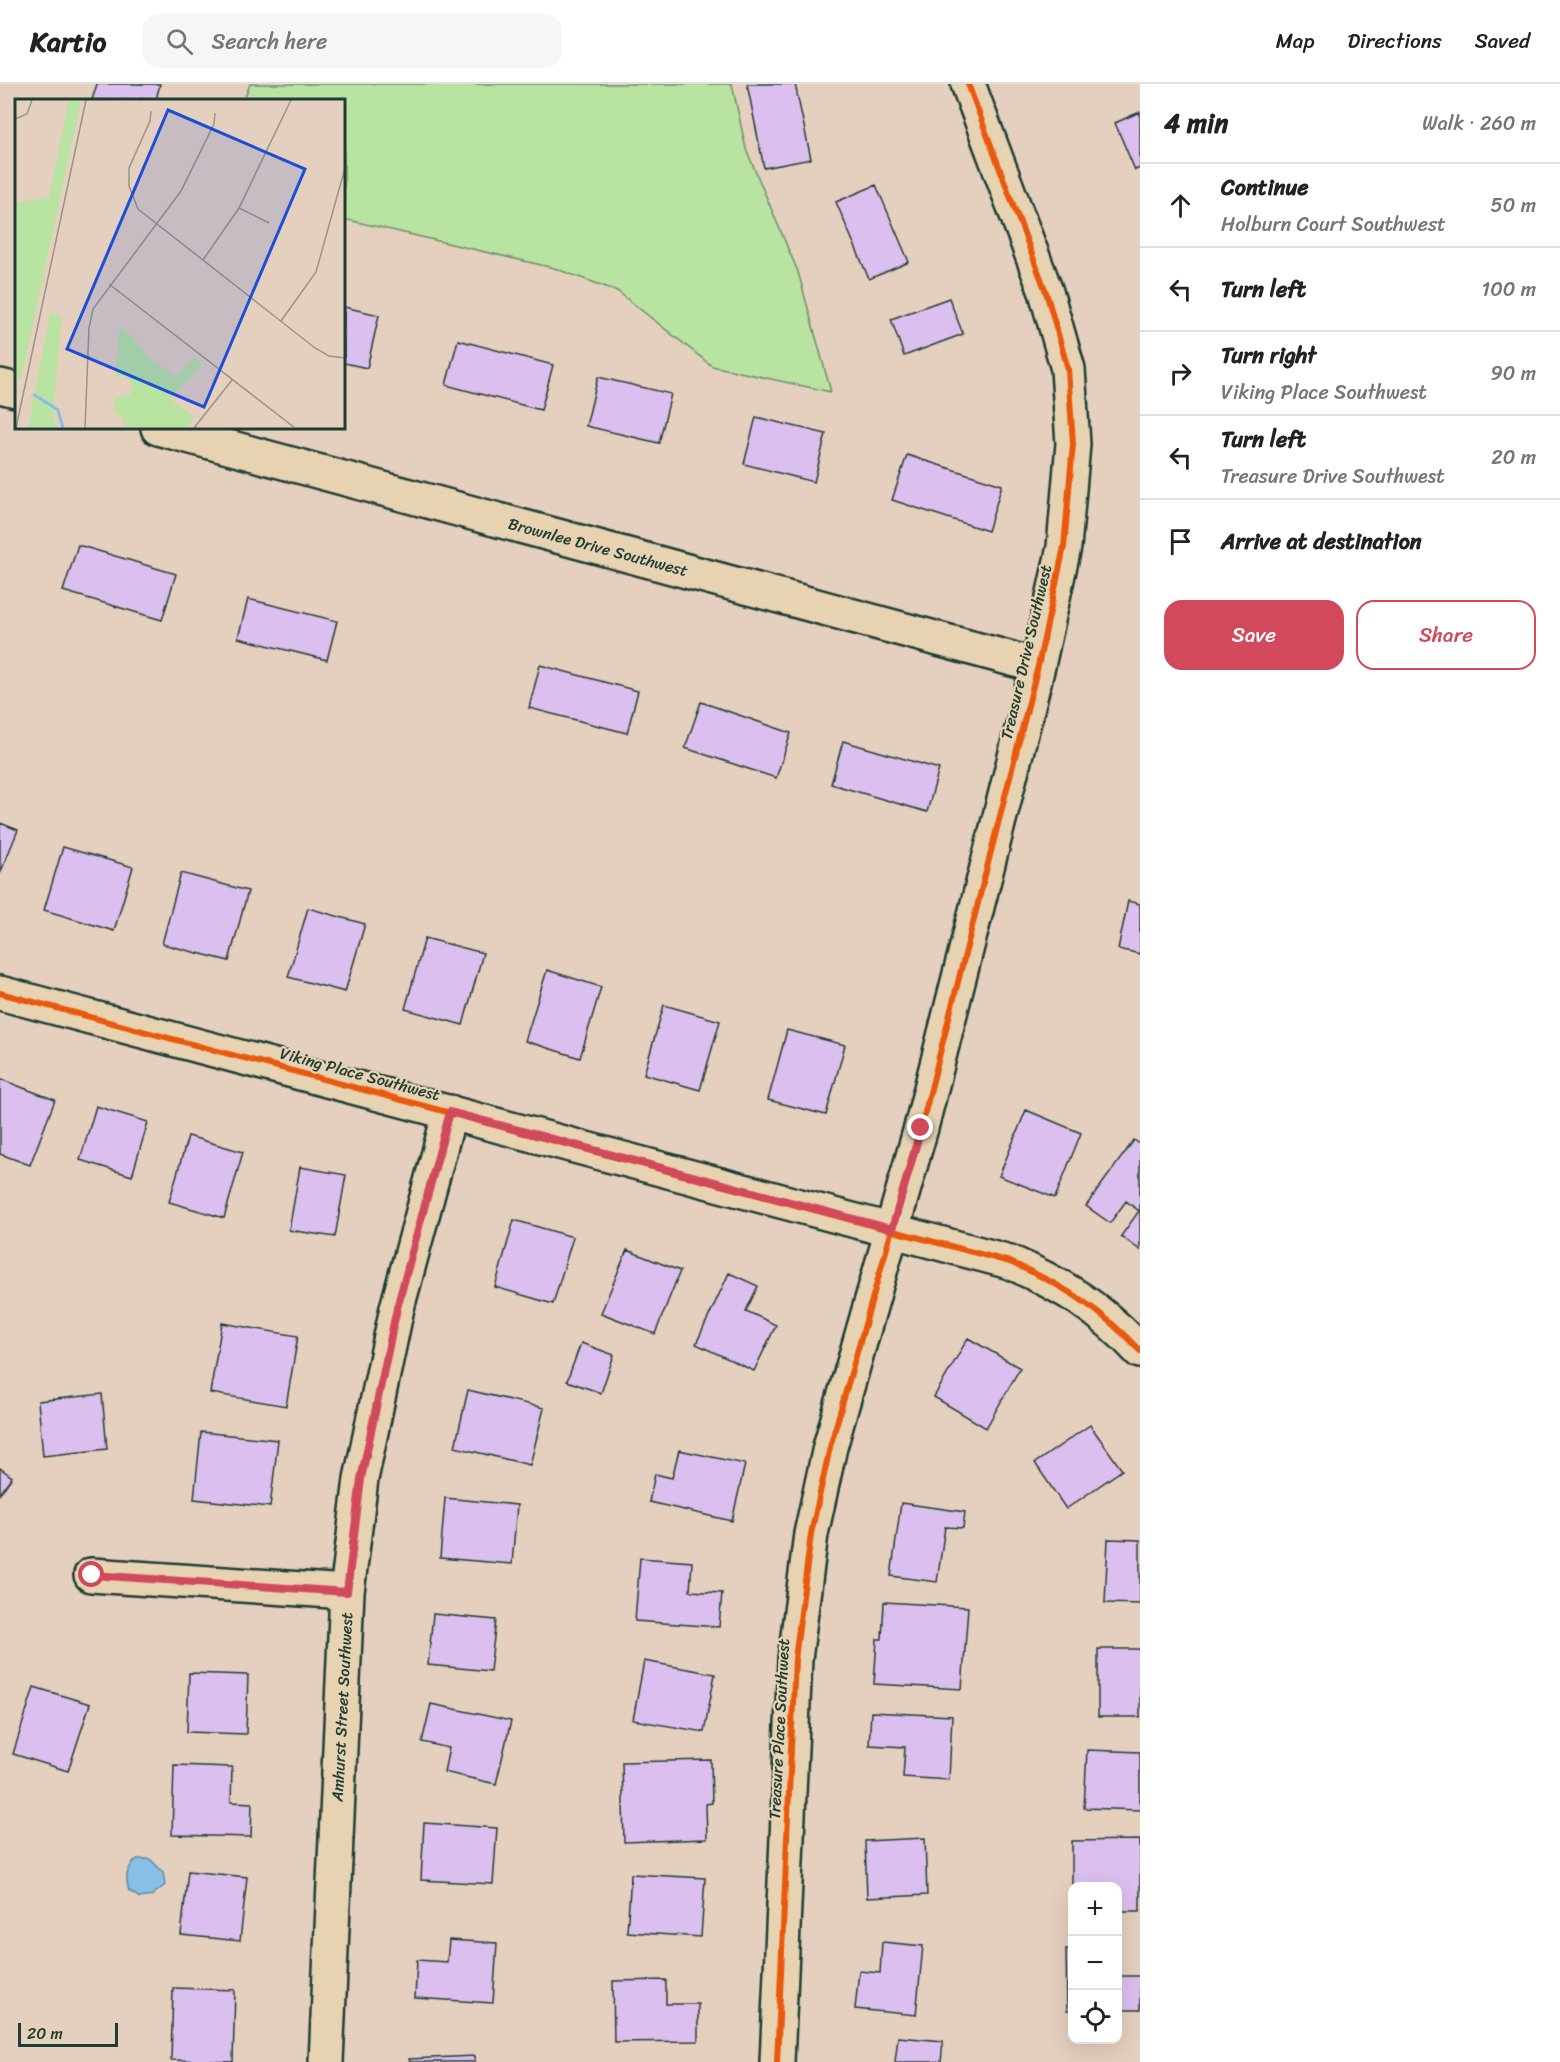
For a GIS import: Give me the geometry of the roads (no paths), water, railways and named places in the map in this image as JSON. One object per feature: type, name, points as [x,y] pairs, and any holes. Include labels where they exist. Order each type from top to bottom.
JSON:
[{"type":"street","name":"Treasure Drive Southwest","points":[[892,1229],[921,1128],[1038,666],[1064,547],[1073,444],[1068,369],[1046,292],[968,84]]},
{"type":"street","points":[[0,386],[15,390]]},
{"type":"street","name":"Brownlee Drive Southwest","points":[[162,429],[1038,666]]},
{"type":"street","name":"Viking Place Southwest","points":[[0,993],[1010,1262],[1056,1282],[1090,1304],[1140,1352]]},
{"type":"street","name":"Amhurst Street Southwest","points":[[326,2062],[347,1592],[361,1479],[397,1308],[450,1112]]},
{"type":"street","name":"Treasure Place Southwest","points":[[777,2062],[795,1659],[812,1534],[830,1447],[892,1229]]},
{"type":"street","points":[[92,1575],[347,1592]]},
{"type":"water","points":[[137,1859],[150,1859],[163,1872],[165,1885],[151,1896],[140,1898],[129,1891],[127,1874]]}]
